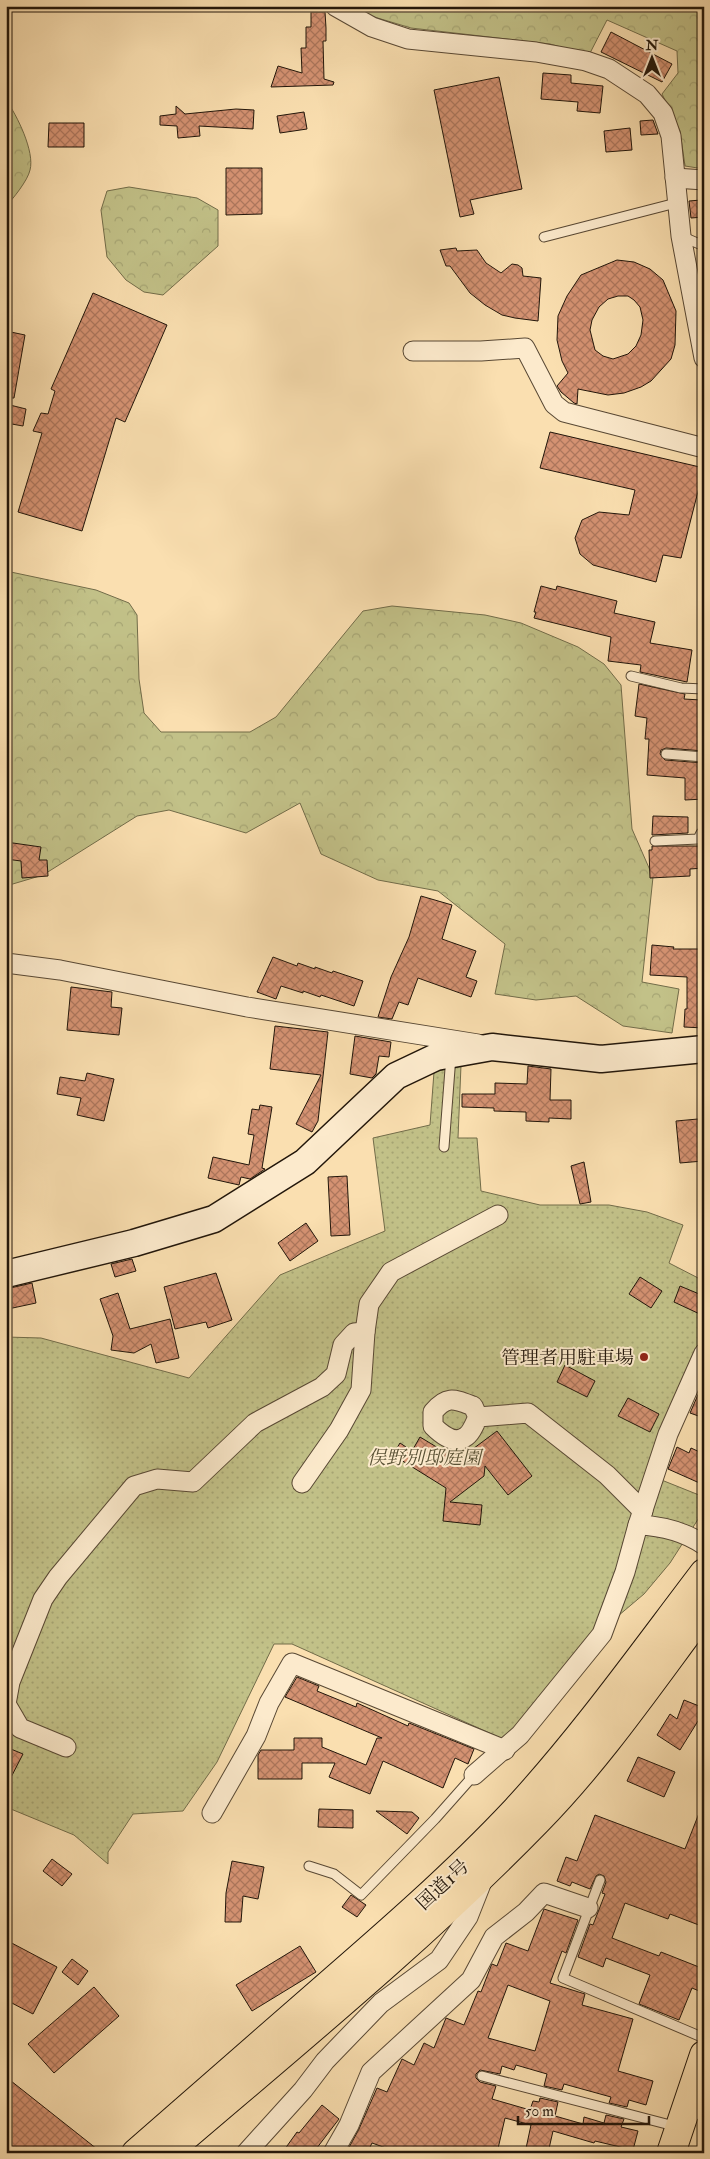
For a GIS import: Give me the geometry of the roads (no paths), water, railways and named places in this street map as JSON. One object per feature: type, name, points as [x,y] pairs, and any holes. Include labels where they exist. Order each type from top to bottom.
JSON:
[{"type":"main road","name":"国道1号","points":[[136,2153],[373,1947],[468,1859],[560,1759],[704,1573]]},
{"type":"main road","name":"国道1号","points":[[166,2153],[438,1919],[537,1821],[582,1772],[704,1611]]},
{"type":"main road","points":[[671,2153],[689,2117],[704,2055]]},
{"type":"street","points":[[335,6],[372,27],[408,39],[536,52],[586,62],[609,69],[648,94],[663,113],[671,136],[676,202],[681,236],[704,358]]},
{"type":"street","points":[[675,178],[704,180]]},
{"type":"street","points":[[413,351],[481,351],[525,348],[554,404],[564,412],[704,448]]},
{"type":"street","points":[[6,963],[60,970],[247,1007],[492,1047],[601,1059],[704,1049]]},
{"type":"street","points":[[6,1274],[134,1243],[214,1219],[305,1162],[396,1076],[436,1057],[492,1047]]},
{"type":"street","points":[[302,1483],[339,1430],[361,1390],[369,1304],[391,1272],[498,1215]]},
{"type":"street","points":[[66,1747],[20,1728],[6,1704],[10,1682],[28,1636],[44,1599],[58,1578],[134,1486],[157,1479],[193,1482],[255,1423],[322,1387],[336,1374],[344,1345],[354,1332],[365,1332]]},
{"type":"street","points":[[474,1775],[520,1735],[602,1634],[625,1572],[640,1518],[668,1434],[704,1354]]},
{"type":"street","points":[[478,1417],[528,1413],[607,1475],[640,1518],[652,1525],[677,1530],[700,1543]]},
{"type":"street","points":[[212,1812],[256,1736],[269,1703],[292,1663],[505,1750]]},
{"type":"street","points":[[246,2153],[303,2090],[325,2061],[381,2003],[438,1960],[468,1917],[486,1871]]},
{"type":"street","points":[[333,2153],[349,2125],[370,2072],[471,1980],[494,1937],[526,1912],[544,1893],[588,1908]]},
{"type":"street","points":[[409,1944],[423,1940],[434,1942],[439,1949],[438,1960]]},
{"type":"lane","points":[[544,237],[676,202]]},
{"type":"lane","points":[[681,236],[704,246]]},
{"type":"lane","points":[[631,676],[681,688],[704,688]]},
{"type":"lane","points":[[666,754],[704,758]]},
{"type":"lane","points":[[655,841],[698,839],[701,833],[704,833]]},
{"type":"lane","points":[[444,1147],[451,1053]]},
{"type":"lane","points":[[308,1866],[334,1874],[361,1895],[435,1819],[474,1775]]},
{"type":"lane","points":[[600,1880],[563,1978],[704,2038]]},
{"type":"lane","points":[[482,2076],[689,2117]]},
{"type":"place","name":"管理者用駐車場","points":[[644,1357]]},
{"type":"park label","name":"俣野別邸庭園","points":[[424,1457]]}]
